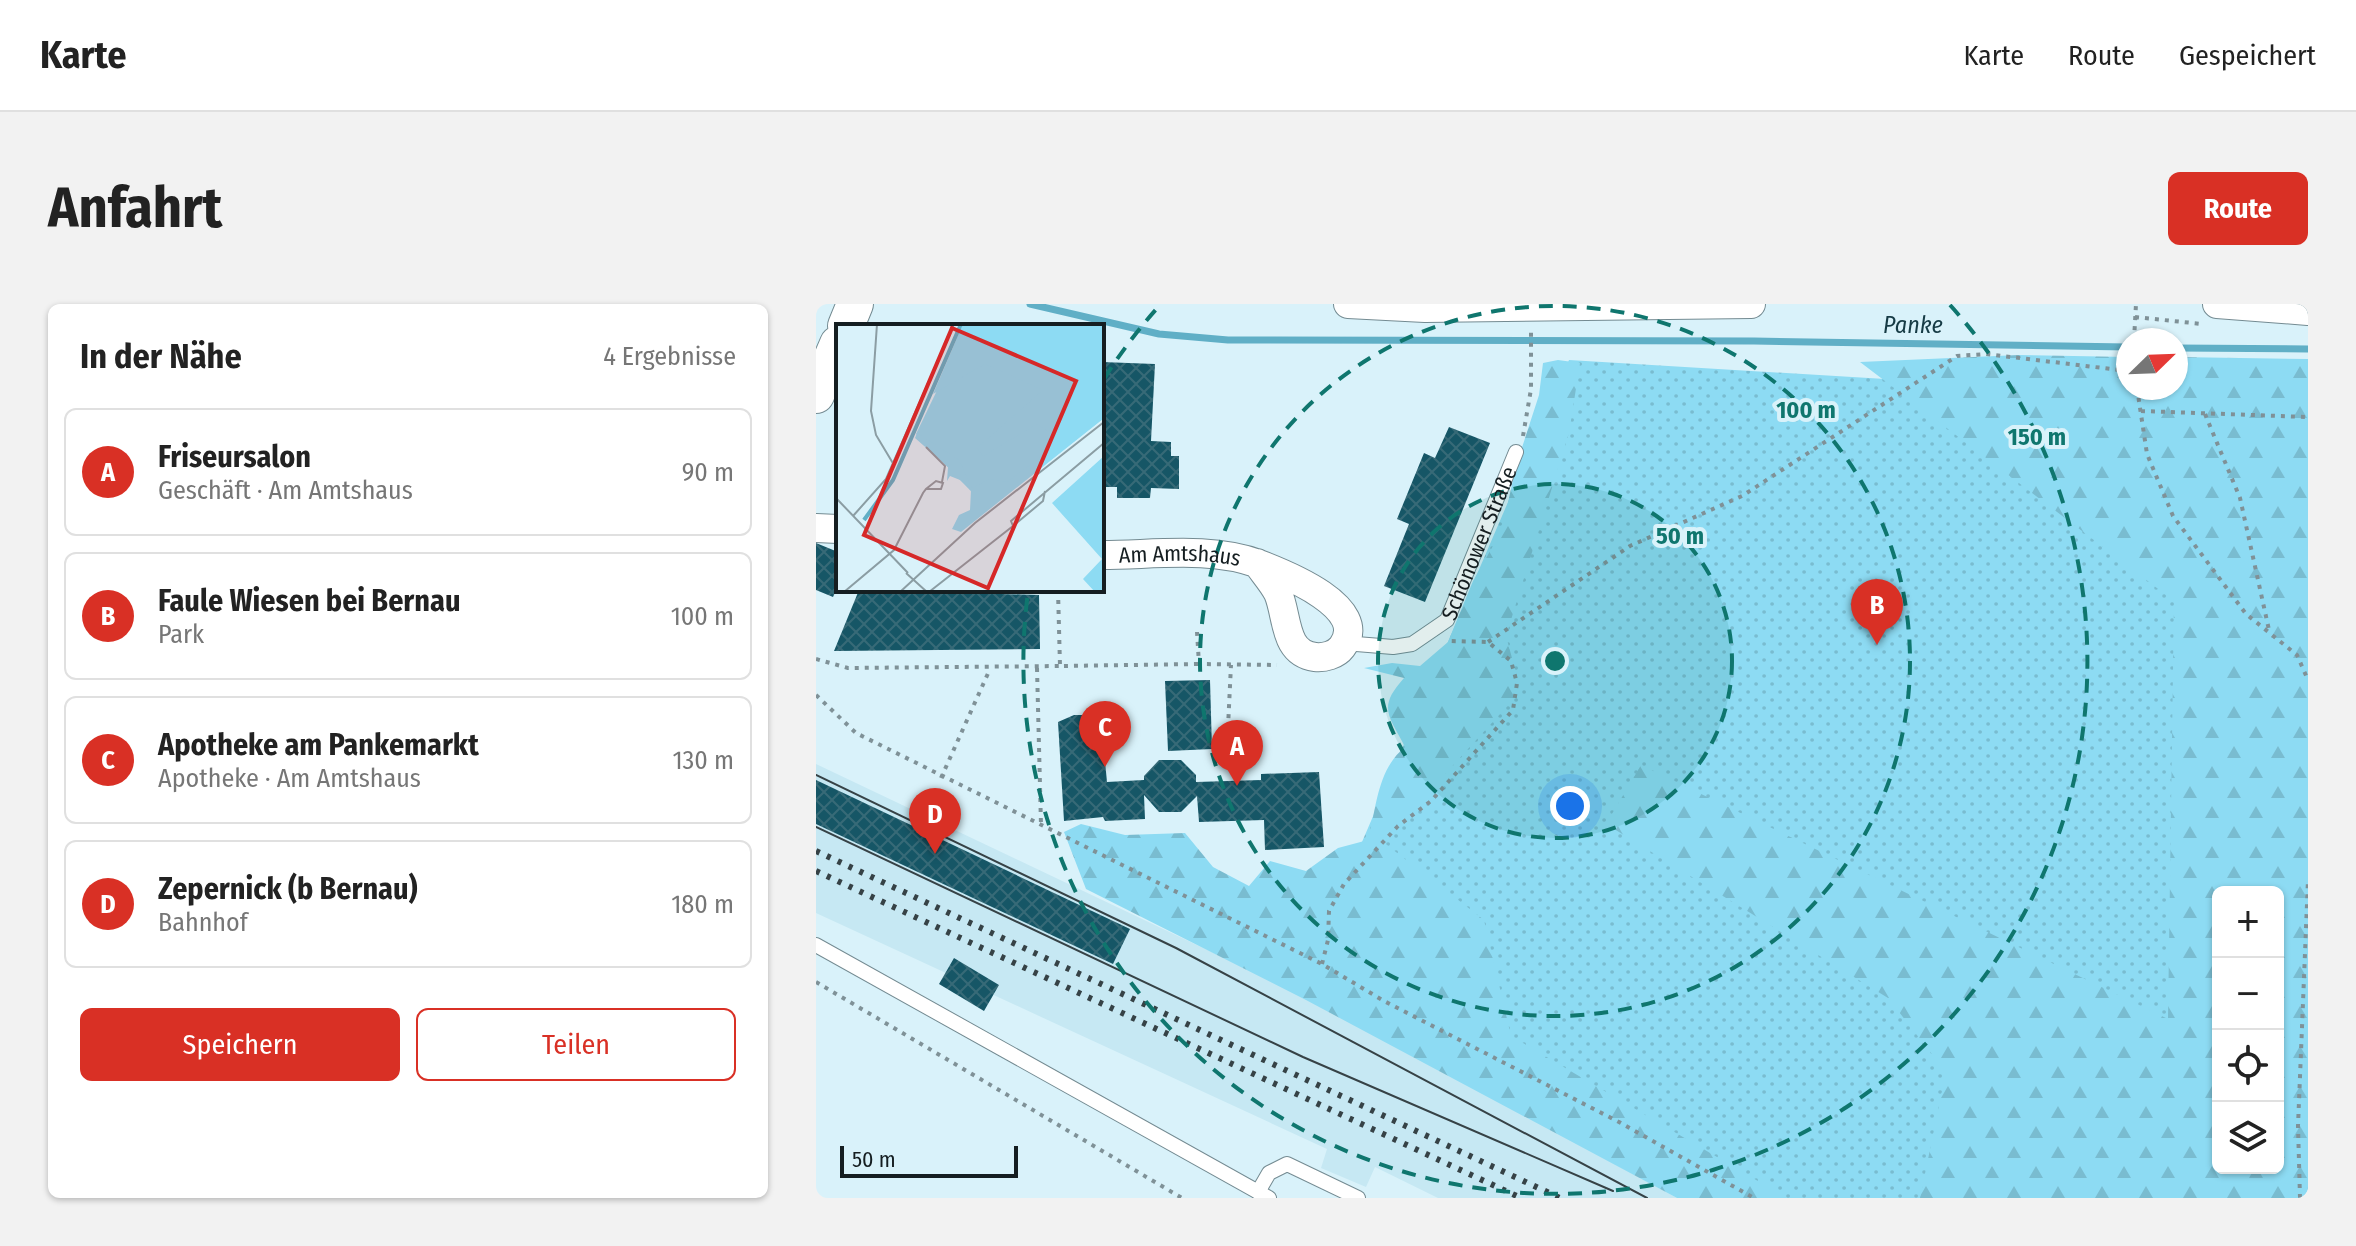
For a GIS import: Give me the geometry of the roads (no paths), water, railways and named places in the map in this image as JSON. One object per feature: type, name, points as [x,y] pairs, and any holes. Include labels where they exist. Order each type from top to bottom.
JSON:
[{"type":"street","points":[[847,324],[855,304]]},
{"type":"street","points":[[1348,304],[1425,308],[1751,304]]},
{"type":"street","points":[[2217,304],[2308,311]]},
{"type":"street","points":[[816,395],[836,349]]},
{"type":"street","points":[[816,528],[836,529]]},
{"type":"street","name":"Am Amtshaus","points":[[1104,555],[1225,555],[1257,563],[1296,580],[1336,605],[1345,618],[1348,633],[1344,643],[1329,657],[1313,657],[1300,652],[1291,641],[1278,593],[1257,563]]},
{"type":"lane","name":"Schönower Straße","points":[[1344,643],[1393,647],[1412,644],[1447,620],[1516,452]]},
{"type":"lane","points":[[816,945],[1263,1195],[1269,1173],[1287,1164],[1358,1198]]},
{"type":"waterway","name":"Panke","points":[[1030,304],[1159,334],[1228,340],[1754,341],[2116,347]]},
{"type":"waterway","name":"Panke","points":[[2188,348],[2308,349]]},
{"type":"tram line","points":[[816,775],[1176,948],[1647,1198]]},
{"type":"tram line","points":[[816,827],[1303,1057],[1613,1191]]},
{"type":"railway","points":[[816,851],[1560,1198]]},
{"type":"railway","points":[[816,871],[1521,1198]]},
{"type":"place","name":"Faule Wiesen bei Bernau","points":[[1877,645]]},
{"type":"place","name":"Apotheke am Pankemarkt","points":[[1105,767]]},
{"type":"place","name":"Friseursalon","points":[[1237,786]]},
{"type":"place","name":"Zepernick (b Bernau)","points":[[935,854]]}]
